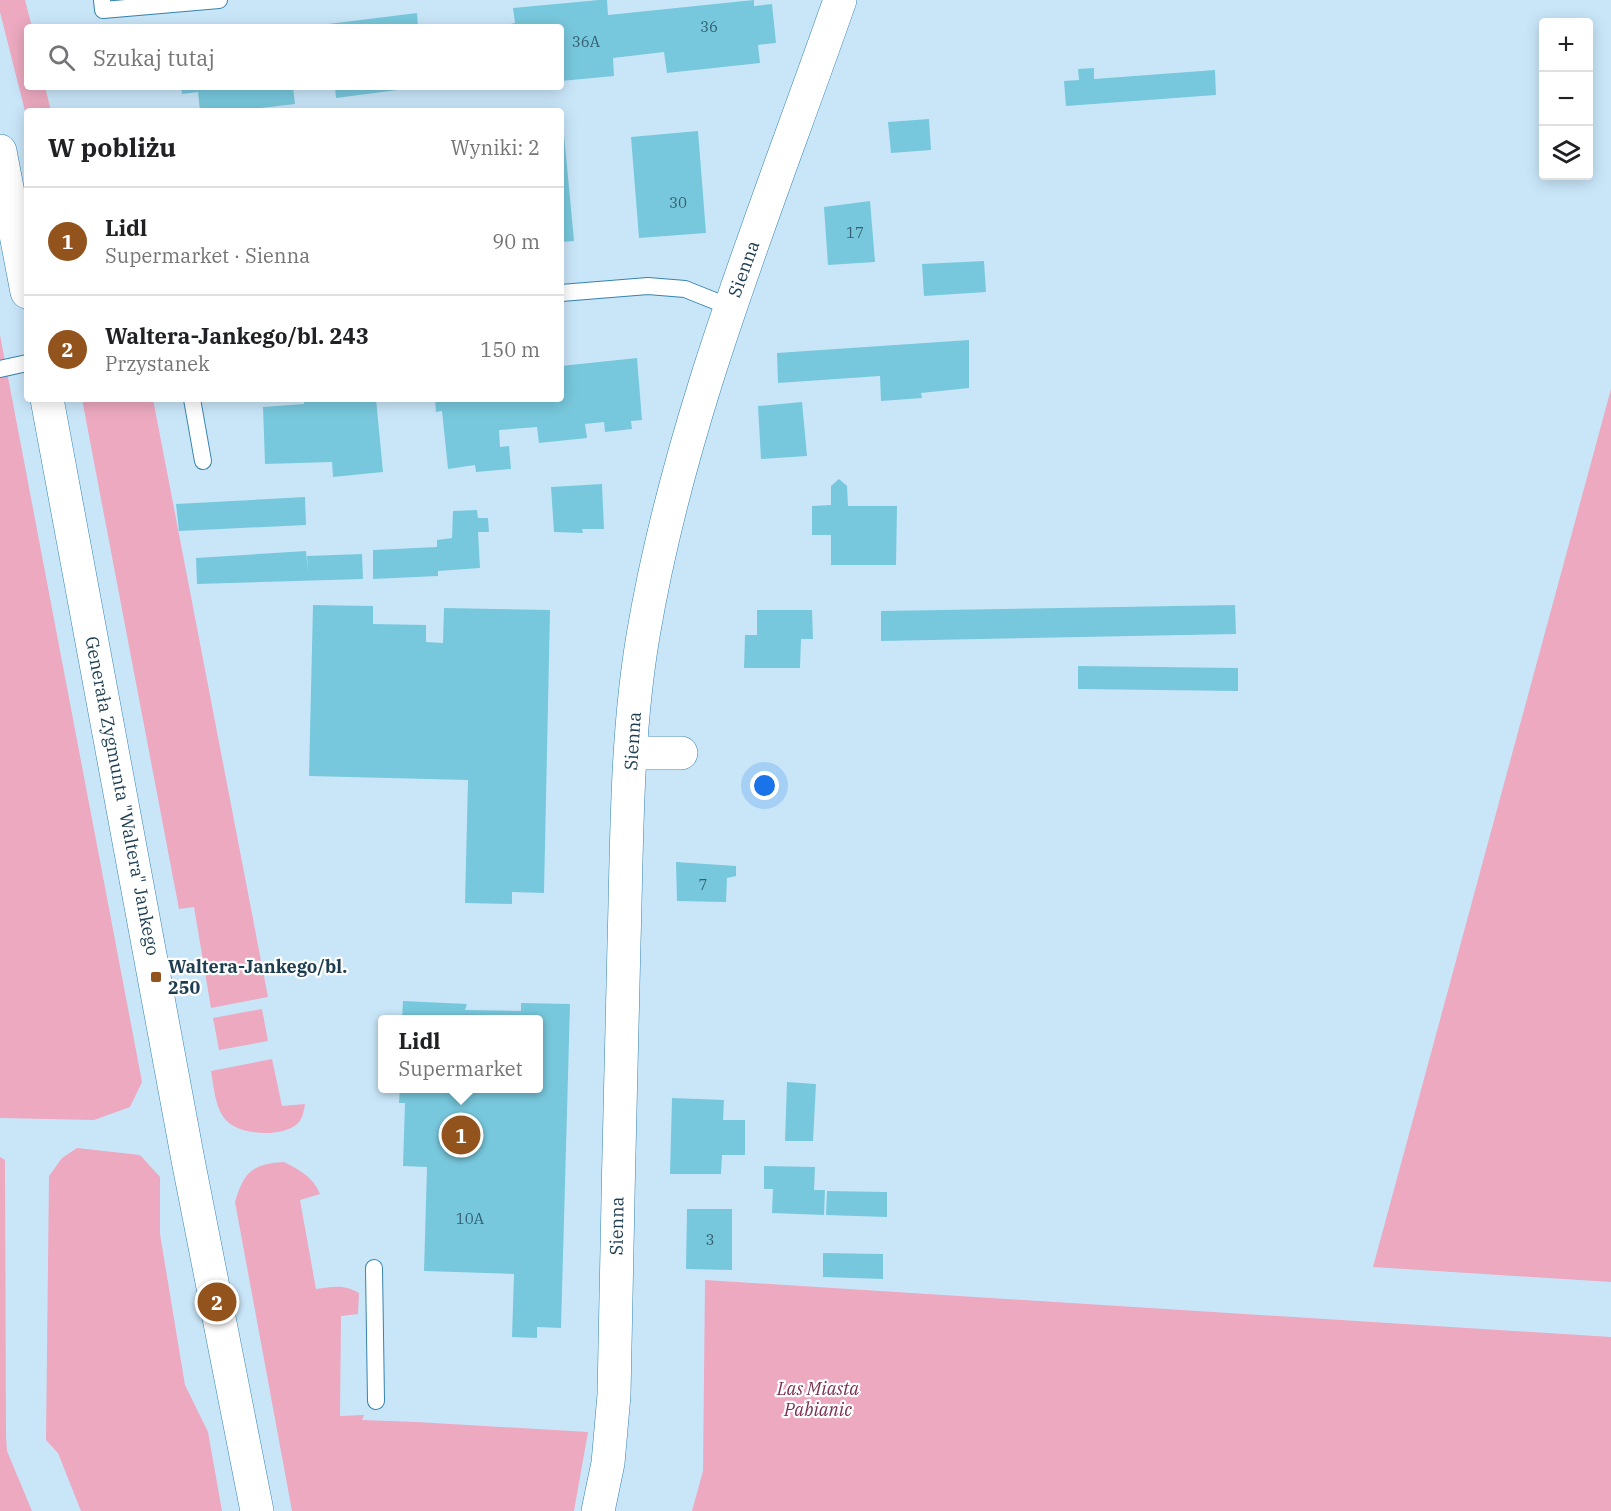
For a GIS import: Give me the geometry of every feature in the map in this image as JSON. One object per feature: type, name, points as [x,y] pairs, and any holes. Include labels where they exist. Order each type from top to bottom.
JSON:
[{"type":"street","name":"Sienna","points":[[598,1511],[608,1463],[614,1395],[625,897],[632,753],[642,639],[657,562],[675,489],[730,307],[840,0]]},
{"type":"street","points":[[0,151],[24,276]]},
{"type":"street","name":"Generała Zygmunta \"Waltera\" Jankego","points":[[48,402],[257,1511]]},
{"type":"street","points":[[632,753],[681,753]]},
{"type":"lane","points":[[102,0],[103,10],[219,0]]},
{"type":"lane","points":[[564,293],[648,286],[685,289],[730,307]]},
{"type":"lane","points":[[0,369],[24,364]]},
{"type":"lane","points":[[193,402],[203,461]]},
{"type":"lane","points":[[374,1268],[376,1401]]},
{"type":"green space","points":[[0,0],[25,0],[31,24],[24,24],[24,90],[46,90],[50,108],[24,108],[0,12]]},
{"type":"green space","points":[[0,335],[142,1082],[130,1107],[94,1120],[0,1118]]},
{"type":"green space","points":[[1611,389],[1611,1282],[1373,1267]]},
{"type":"green space","points":[[83,402],[154,402],[268,997],[211,1008],[194,907],[179,909]]},
{"type":"green space","points":[[262,1009],[268,1041],[219,1050],[213,1018]]},
{"type":"green space","points":[[272,1059],[282,1106],[305,1104],[299,1122],[284,1131],[274,1133],[251,1132],[232,1125],[219,1110],[211,1071]]},
{"type":"green space","points":[[77,1148],[140,1155],[160,1177],[160,1234],[185,1385],[208,1432],[222,1511],[81,1511],[58,1453],[46,1440],[49,1176],[62,1158]]},
{"type":"green space","points":[[0,1157],[5,1160],[7,1451],[32,1511],[0,1511]]},
{"type":"green space","points":[[284,1162],[310,1179],[320,1194],[300,1200],[316,1289],[343,1287],[359,1293],[358,1314],[341,1316],[340,1416],[364,1415],[362,1420],[588,1432],[574,1511],[292,1511],[235,1202],[242,1183],[251,1172],[264,1165]]},
{"type":"green space","name":"Las Miasta Pabianic","points":[[705,1280],[1611,1337],[1611,1511],[692,1511],[703,1471]]},
{"type":"building","points":[[607,0],[608,15],[754,0],[754,6],[772,4],[776,43],[758,45],[760,63],[667,73],[664,52],[613,58],[614,76],[564,81],[564,24],[510,24],[515,23],[513,8]]},
{"type":"building","points":[[417,13],[418,24],[328,24]]},
{"type":"building","points":[[1094,68],[1094,79],[1215,70],[1216,95],[1066,106],[1064,81],[1079,80],[1078,69]]},
{"type":"building","points":[[181,90],[293,90],[295,104],[261,108],[200,108],[198,92],[182,94]]},
{"type":"building","points":[[335,90],[398,90],[336,98]]},
{"type":"building","points":[[929,119],[931,150],[891,153],[888,122]]},
{"type":"building","points":[[698,131],[706,233],[639,238],[631,137]]},
{"type":"building","points":[[564,134],[574,241],[564,242]]},
{"type":"building","points":[[870,201],[875,262],[828,265],[824,207]]},
{"type":"building","points":[[984,261],[986,292],[924,296],[922,264]]},
{"type":"building","points":[[969,340],[969,388],[921,393],[922,398],[881,401],[880,376],[778,383],[777,353]]},
{"type":"building","points":[[637,358],[642,420],[631,421],[632,429],[605,432],[604,422],[585,424],[587,438],[539,443],[537,427],[499,430],[500,447],[509,446],[511,469],[476,472],[475,465],[448,469],[442,411],[436,412],[435,402],[564,402],[564,366]]},
{"type":"building","points":[[304,402],[376,402],[383,472],[333,477],[332,462],[265,464],[263,407],[304,404]]},
{"type":"building","points":[[802,402],[807,456],[761,459],[758,406]]},
{"type":"building","points":[[839,479],[847,486],[848,506],[897,506],[896,565],[831,565],[831,535],[812,535],[812,506],[831,505],[831,486]]},
{"type":"building","points":[[602,484],[604,529],[582,529],[583,533],[554,532],[551,487]]},
{"type":"building","points":[[305,497],[306,525],[179,531],[176,504]]},
{"type":"building","points":[[477,510],[478,518],[488,518],[489,532],[478,532],[480,568],[438,571],[438,576],[373,579],[373,550],[437,547],[437,540],[452,538],[453,511]]},
{"type":"building","points":[[306,551],[308,573],[307,556],[362,554],[363,579],[197,584],[196,558]]},
{"type":"building","points":[[313,605],[373,606],[373,624],[426,625],[426,642],[443,643],[444,608],[550,610],[544,893],[512,892],[512,904],[465,903],[468,780],[309,776]]},
{"type":"building","points":[[1235,605],[1236,634],[881,641],[881,611]]},
{"type":"building","points":[[757,610],[812,610],[813,639],[801,639],[800,668],[744,668],[745,635],[757,635]]},
{"type":"building","points":[[1078,666],[1238,668],[1238,691],[1078,689]]},
{"type":"building","points":[[676,862],[736,866],[736,876],[727,878],[726,902],[677,901]]},
{"type":"building","points":[[403,1001],[467,1004],[465,1010],[521,1011],[521,1003],[570,1004],[561,1328],[537,1327],[537,1338],[512,1337],[514,1274],[424,1271],[427,1167],[403,1166],[405,1103],[399,1103],[400,1093],[543,1093],[543,1015],[402,1015]]},
{"type":"building","points":[[787,1082],[816,1084],[813,1141],[785,1141]]},
{"type":"building","points":[[672,1098],[724,1100],[723,1120],[745,1120],[745,1155],[722,1155],[721,1174],[670,1174]]},
{"type":"building","points":[[764,1166],[815,1167],[814,1190],[825,1190],[824,1215],[772,1213],[773,1189],[764,1189]]},
{"type":"building","points":[[827,1191],[887,1192],[887,1217],[826,1215]]},
{"type":"building","points":[[687,1209],[732,1209],[732,1270],[686,1269]]},
{"type":"building","points":[[823,1253],[883,1254],[883,1279],[823,1277]]},
{"type":"place","name":"Waltera-Jankego/bl. 250","points":[[156,977]]},
{"type":"place","name":"Lidl","points":[[461,1135]]},
{"type":"place","name":"Waltera-Jankego/bl. 243","points":[[217,1302]]}]
